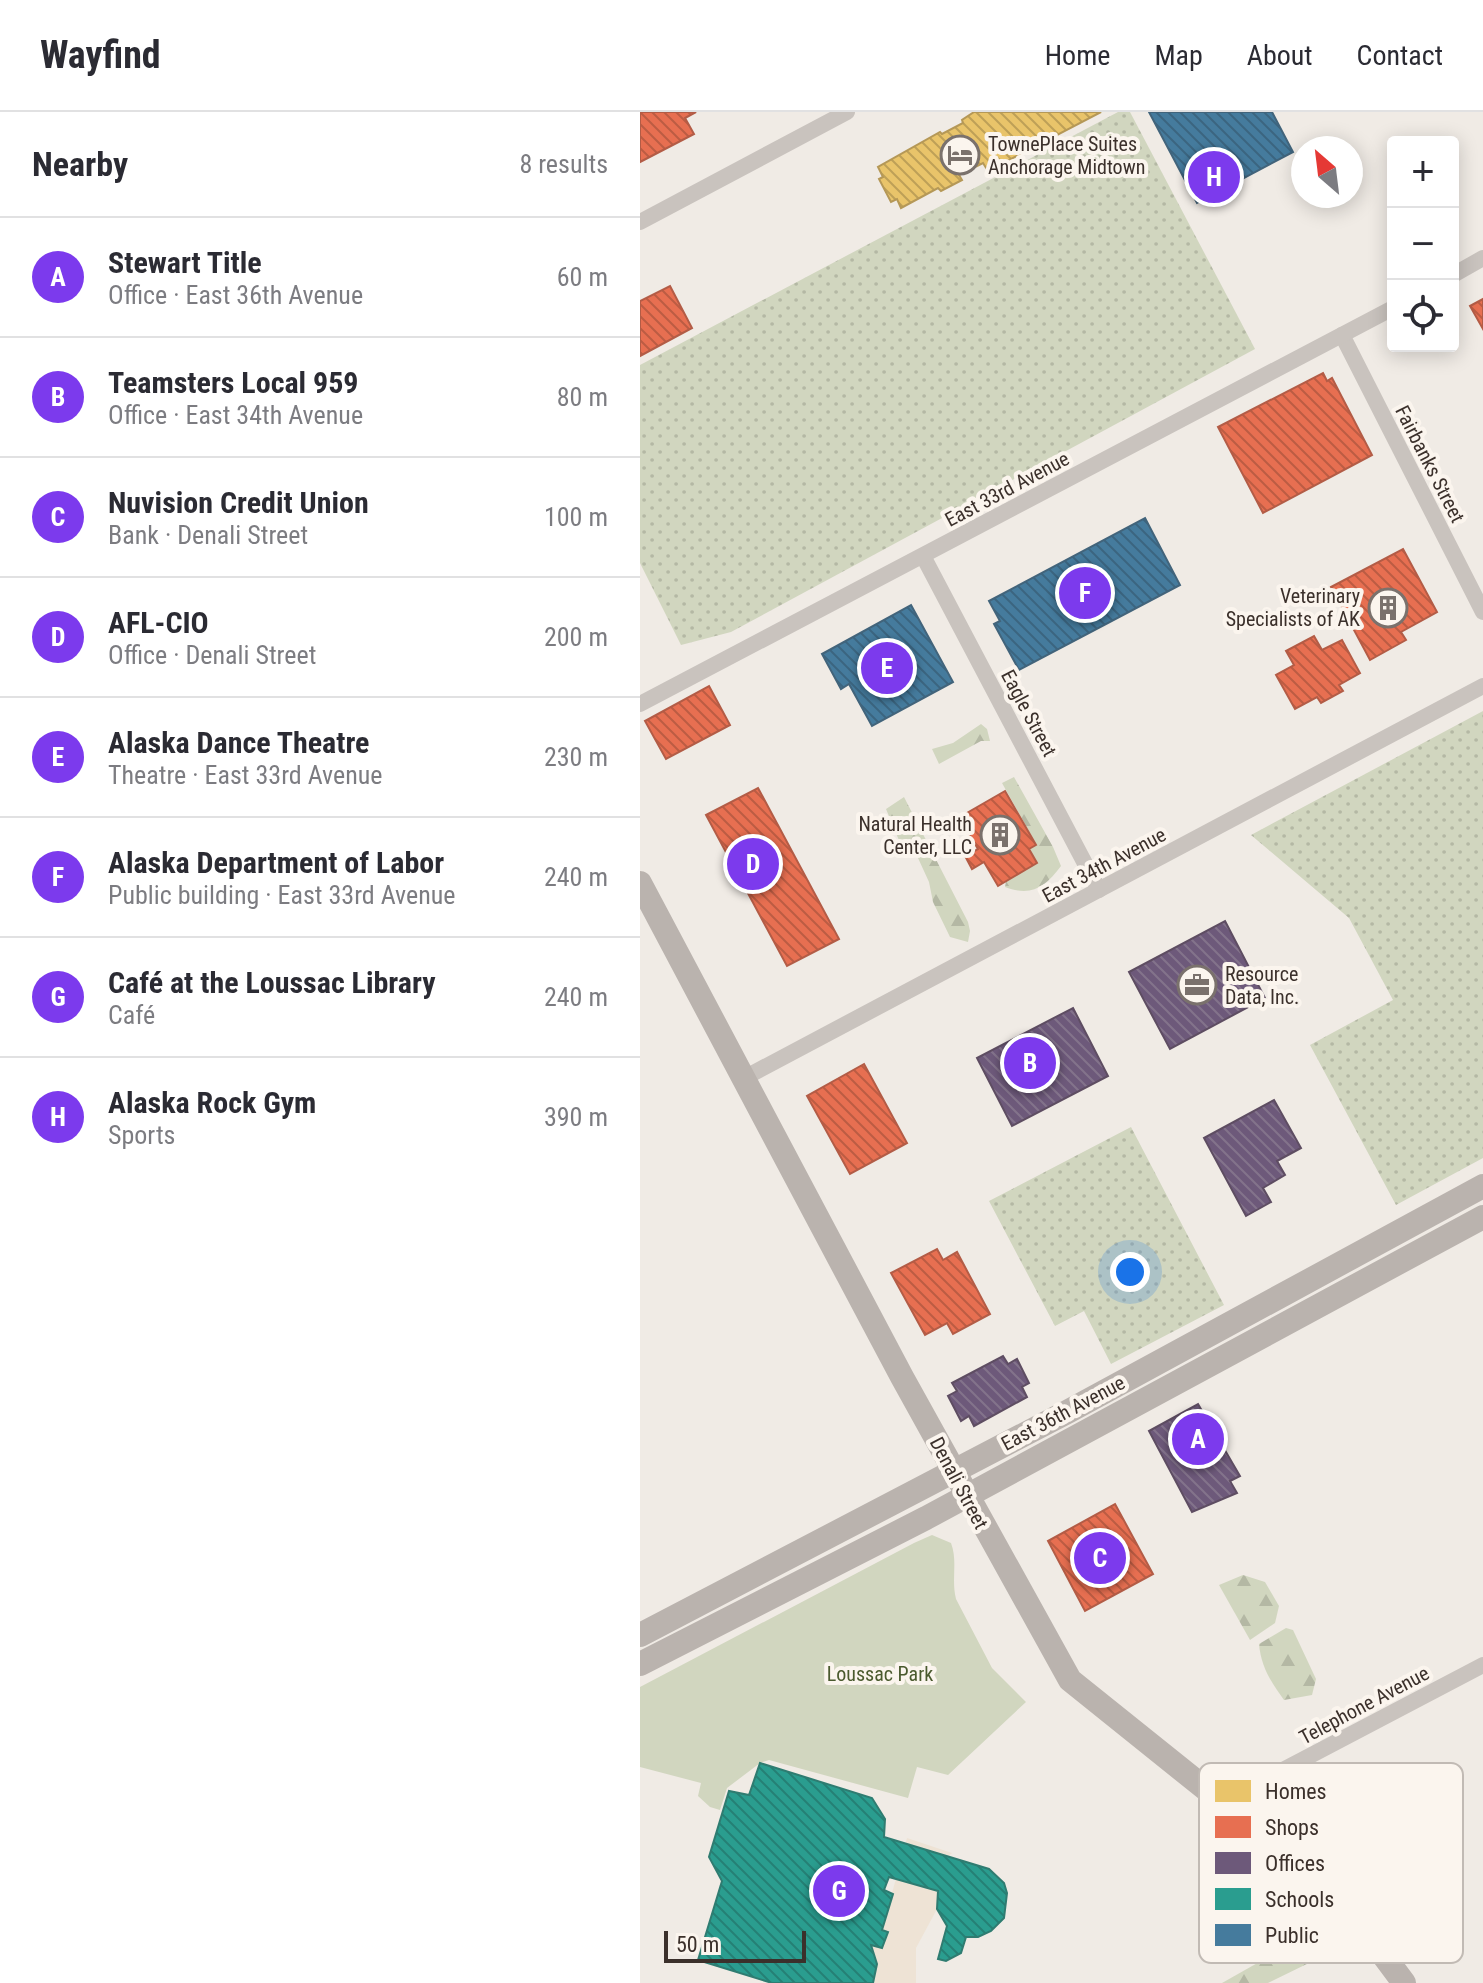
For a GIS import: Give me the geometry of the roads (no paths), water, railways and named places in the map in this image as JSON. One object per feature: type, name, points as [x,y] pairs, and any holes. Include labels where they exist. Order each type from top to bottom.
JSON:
[{"type":"main road","name":"Denali Street","points":[[640,883],[952,1471],[1070,1680],[1199,1784]]},
{"type":"main road","name":"East 36th Avenue","points":[[640,1635],[1069,1411],[1483,1186]]},
{"type":"main road","name":"East 36th Avenue","points":[[640,1664],[966,1495],[1483,1217]]},
{"type":"main road","name":"Denali Street","points":[[1389,1963],[1404,1983]]},
{"type":"street","points":[[640,222],[847,112]]},
{"type":"street","points":[[1459,272],[1483,258]]},
{"type":"street","name":"East 33rd Avenue","points":[[640,704],[1387,311]]},
{"type":"street","name":"Fairbanks Street","points":[[1342,335],[1483,612]]},
{"type":"street","name":"Eagle Street","points":[[923,556],[1099,890]]},
{"type":"street","name":"East 34th Avenue","points":[[744,1078],[1483,686]]},
{"type":"street","name":"Telephone Avenue","points":[[1296,1763],[1483,1665]]},
{"type":"place","name":"TownePlace Suites Anchorage Midtown","points":[[960,155]]},
{"type":"place","name":"Alaska Rock Gym","points":[[1214,177]]},
{"type":"place","name":"Alaska Department of Labor","points":[[1085,593]]},
{"type":"place","name":"Veterinary Specialists of AK","points":[[1388,608]]},
{"type":"place","name":"Alaska Dance Theatre","points":[[887,668]]},
{"type":"place","name":"Natural Health Center, LLC","points":[[1000,835]]},
{"type":"place","name":"AFL-CIO","points":[[753,864]]},
{"type":"place","name":"Resource Data, Inc.","points":[[1197,985]]},
{"type":"place","name":"Teamsters Local 959","points":[[1030,1063]]},
{"type":"place","name":"Stewart Title","points":[[1198,1439]]},
{"type":"place","name":"Nuvision Credit Union","points":[[1100,1558]]},
{"type":"place","name":"Café at the Loussac Library","points":[[839,1891]]},
{"type":"park label","name":"Loussac Park","points":[[880,1674]]}]
